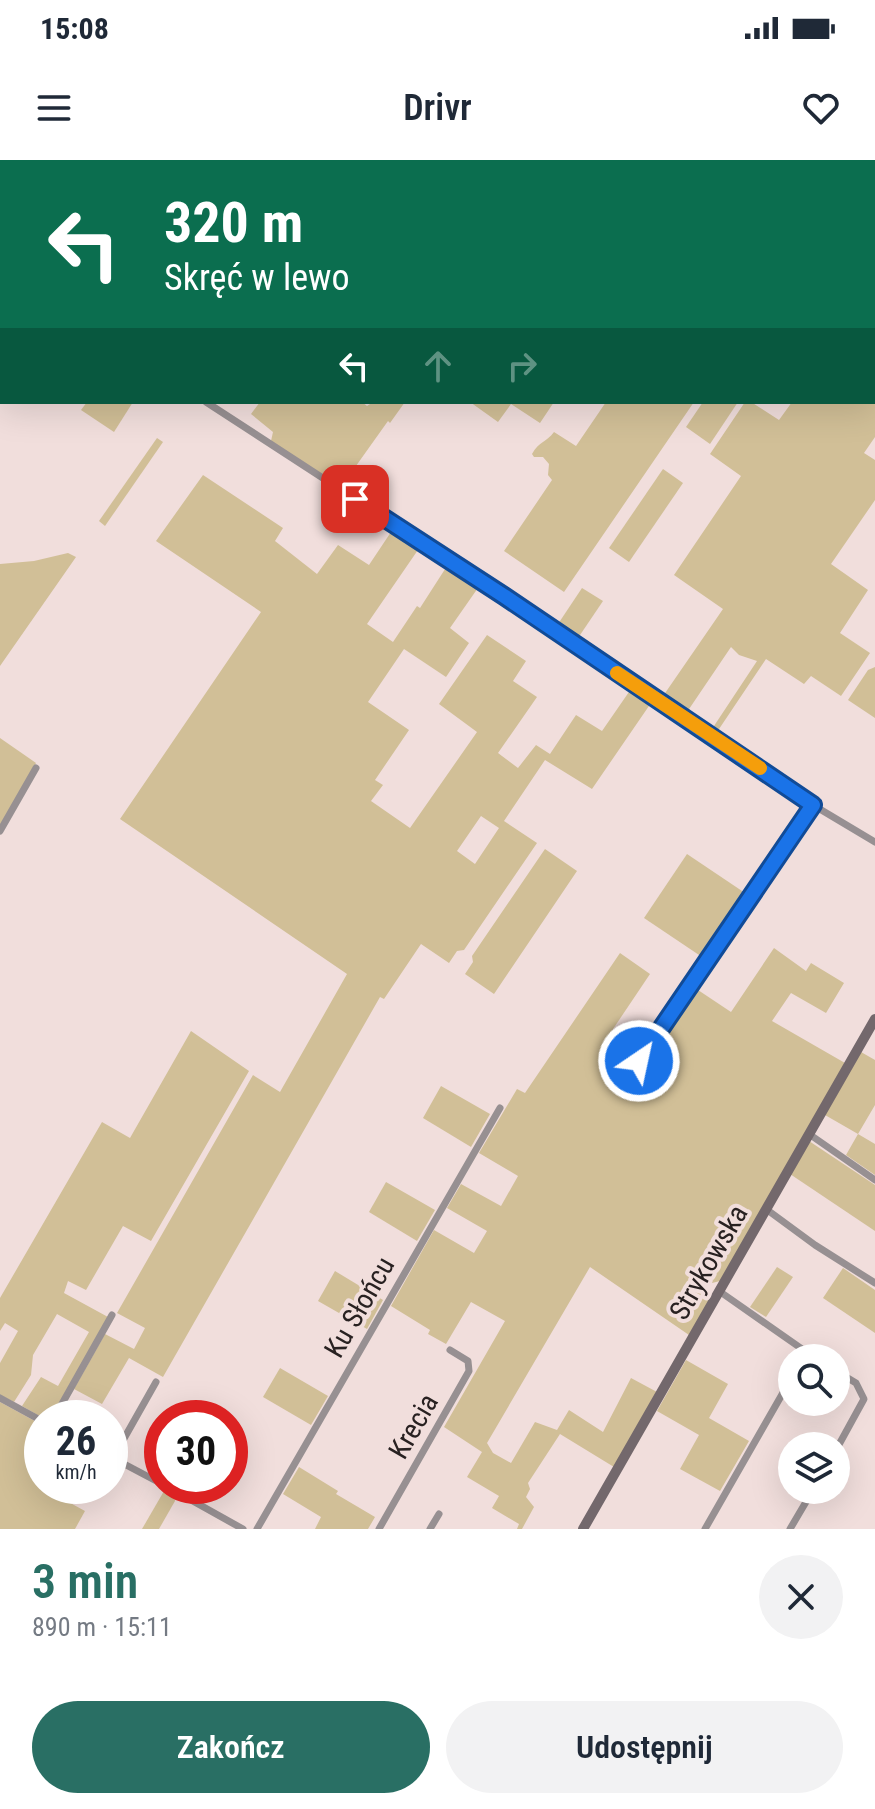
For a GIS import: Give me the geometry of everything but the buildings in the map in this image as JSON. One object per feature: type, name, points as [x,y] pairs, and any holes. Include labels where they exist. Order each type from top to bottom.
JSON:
[{"type":"street","points":[[209,404],[504,596],[813,805],[875,842]]},
{"type":"street","points":[[0,831],[36,768]]},
{"type":"street","points":[[639,1061],[813,805]]},
{"type":"street","name":"Strykowska","points":[[583,1529],[875,1019]]},
{"type":"street","name":"Ku Słońcu","points":[[257,1529],[500,1108]]},
{"type":"street","points":[[809,1134],[875,1180]]},
{"type":"street","points":[[766,1209],[875,1283]]},
{"type":"street","points":[[719,1291],[794,1344]]},
{"type":"street","points":[[64,1400],[112,1315]]},
{"type":"street","name":"Krecia","points":[[379,1529],[469,1371],[468,1361],[450,1350]]},
{"type":"street","points":[[846,1432],[864,1399],[856,1383],[850,1379]]},
{"type":"street","points":[[128,1429],[156,1382]]},
{"type":"street","points":[[0,1398],[24,1411]]},
{"type":"street","points":[[705,1529],[778,1401]]},
{"type":"street","points":[[198,1504],[243,1529]]},
{"type":"street","points":[[790,1529],[805,1504]]},
{"type":"street","points":[[430,1529],[439,1514]]},
{"type":"shaded area","points":[[86,404],[132,404],[114,432],[81,410]]},
{"type":"shaded area","points":[[258,404],[404,404],[341,487],[271,441],[273,432],[251,414]]},
{"type":"shaded area","points":[[473,404],[511,404],[498,422]]},
{"type":"shaded area","points":[[511,404],[553,404],[540,423]]},
{"type":"shaded area","points":[[605,404],[693,404],[564,592],[504,551],[552,480],[548,475],[549,464],[543,457],[532,454],[554,432],[576,446]]},
{"type":"shaded area","points":[[702,404],[737,404],[710,444],[686,427]]},
{"type":"shaded area","points":[[744,404],[754,404],[779,420],[791,404],[875,404],[875,437],[864,453],[875,460],[875,500],[831,564],[868,590],[840,633],[870,653],[841,696],[811,676],[804,684],[766,659],[715,735],[710,732],[757,661],[739,655],[731,647],[685,715],[661,699],[723,609],[674,575],[741,476],[710,454]]},
{"type":"shaded area","points":[[157,438],[163,442],[105,526],[99,521]]},
{"type":"shaded area","points":[[663,469],[683,483],[629,562],[609,548]]},
{"type":"shaded area","points":[[203,475],[283,528],[275,541],[317,574],[338,545],[369,565],[393,529],[420,547],[367,624],[393,642],[447,566],[480,585],[450,628],[469,643],[446,677],[404,649],[368,702],[409,730],[375,780],[383,785],[371,801],[410,828],[477,732],[439,704],[487,635],[526,661],[513,681],[537,697],[498,753],[518,768],[536,745],[550,754],[576,715],[602,731],[631,689],[651,703],[592,789],[545,760],[504,821],[537,843],[464,950],[457,951],[449,963],[421,944],[384,999],[380,997],[163,1377],[129,1358],[104,1400],[95,1400],[74,1389],[105,1334],[134,1349],[145,1328],[117,1313],[253,1075],[280,1092],[347,974],[120,819],[261,612],[156,541]],"holes":[[[481,816],[499,828],[475,864],[457,851]]]},
{"type":"shaded area","points":[[68,553],[76,557],[0,666],[0,564],[34,561]]},
{"type":"shaded area","points":[[582,588],[603,601],[578,638],[573,640],[559,631],[558,624]]},
{"type":"shaded area","points":[[875,667],[875,718],[848,700],[868,670]]},
{"type":"shaded area","points":[[0,738],[36,763],[0,826]]},
{"type":"shaded area","points":[[545,849],[577,871],[494,994],[465,974],[473,962],[472,956]]},
{"type":"shaded area","points":[[687,854],[748,895],[705,959],[644,918]]},
{"type":"shaded area","points":[[774,948],[806,971],[811,963],[844,983],[826,1013],[791,993],[772,1021],[845,1063],[720,1281],[712,1283],[703,1278],[700,1285],[711,1298],[689,1335],[590,1267],[487,1443],[493,1453],[511,1463],[535,1422],[557,1430],[569,1410],[603,1432],[631,1378],[657,1392],[614,1467],[560,1434],[528,1483],[530,1489],[526,1497],[534,1507],[522,1529],[517,1529],[519,1524],[492,1508],[499,1496],[467,1477],[482,1452],[444,1427],[505,1321],[471,1302],[446,1344],[428,1334],[430,1330],[391,1306],[434,1230],[474,1253],[487,1231],[447,1208],[461,1184],[501,1206],[518,1176],[479,1153],[517,1089],[525,1093],[620,953],[650,974],[607,1038],[638,1056],[633,1063],[639,1068],[695,988],[731,1012]]},
{"type":"shaded area","points":[[191,1031],[249,1071],[151,1241],[123,1226],[86,1290],[68,1281],[64,1293],[108,1317],[61,1400],[26,1400],[41,1377],[58,1386],[89,1332],[57,1314],[33,1355],[31,1375],[14,1402],[0,1395],[0,1363],[18,1331],[5,1323],[0,1331],[0,1298],[102,1122],[130,1138]]},
{"type":"shaded area","points":[[861,1052],[875,1060],[875,1105],[858,1134],[825,1115]]},
{"type":"shaded area","points":[[441,1086],[490,1114],[471,1147],[423,1118]]},
{"type":"shaded area","points":[[858,1134],[875,1144],[875,1175],[846,1155]]},
{"type":"shaded area","points":[[809,1141],[875,1185],[875,1231],[790,1174]]},
{"type":"shaded area","points":[[386,1182],[435,1210],[417,1241],[369,1212]]},
{"type":"shaded area","points":[[777,1267],[793,1277],[766,1317],[750,1307]]},
{"type":"shaded area","points":[[843,1268],[875,1290],[875,1333],[823,1298]]},
{"type":"shaded area","points":[[335,1271],[383,1300],[367,1329],[318,1301]]},
{"type":"shaded area","points":[[686,1360],[728,1384],[709,1418],[749,1441],[720,1491],[680,1469],[699,1435],[657,1411]]},
{"type":"shaded area","points":[[280,1368],[328,1396],[311,1425],[263,1397]]},
{"type":"shaded area","points":[[0,1402],[24,1415],[24,1504],[72,1504],[85,1511],[75,1529],[0,1529]]},
{"type":"shaded area","points":[[299,1467],[375,1517],[368,1529],[315,1529],[321,1517],[283,1494]]},
{"type":"shaded area","points":[[156,1504],[173,1504],[159,1529],[142,1529]]},
{"type":"slow traffic","points":[[617,673],[760,768]]},
{"type":"route","points":[[355,499],[813,805],[639,1061]]}]
